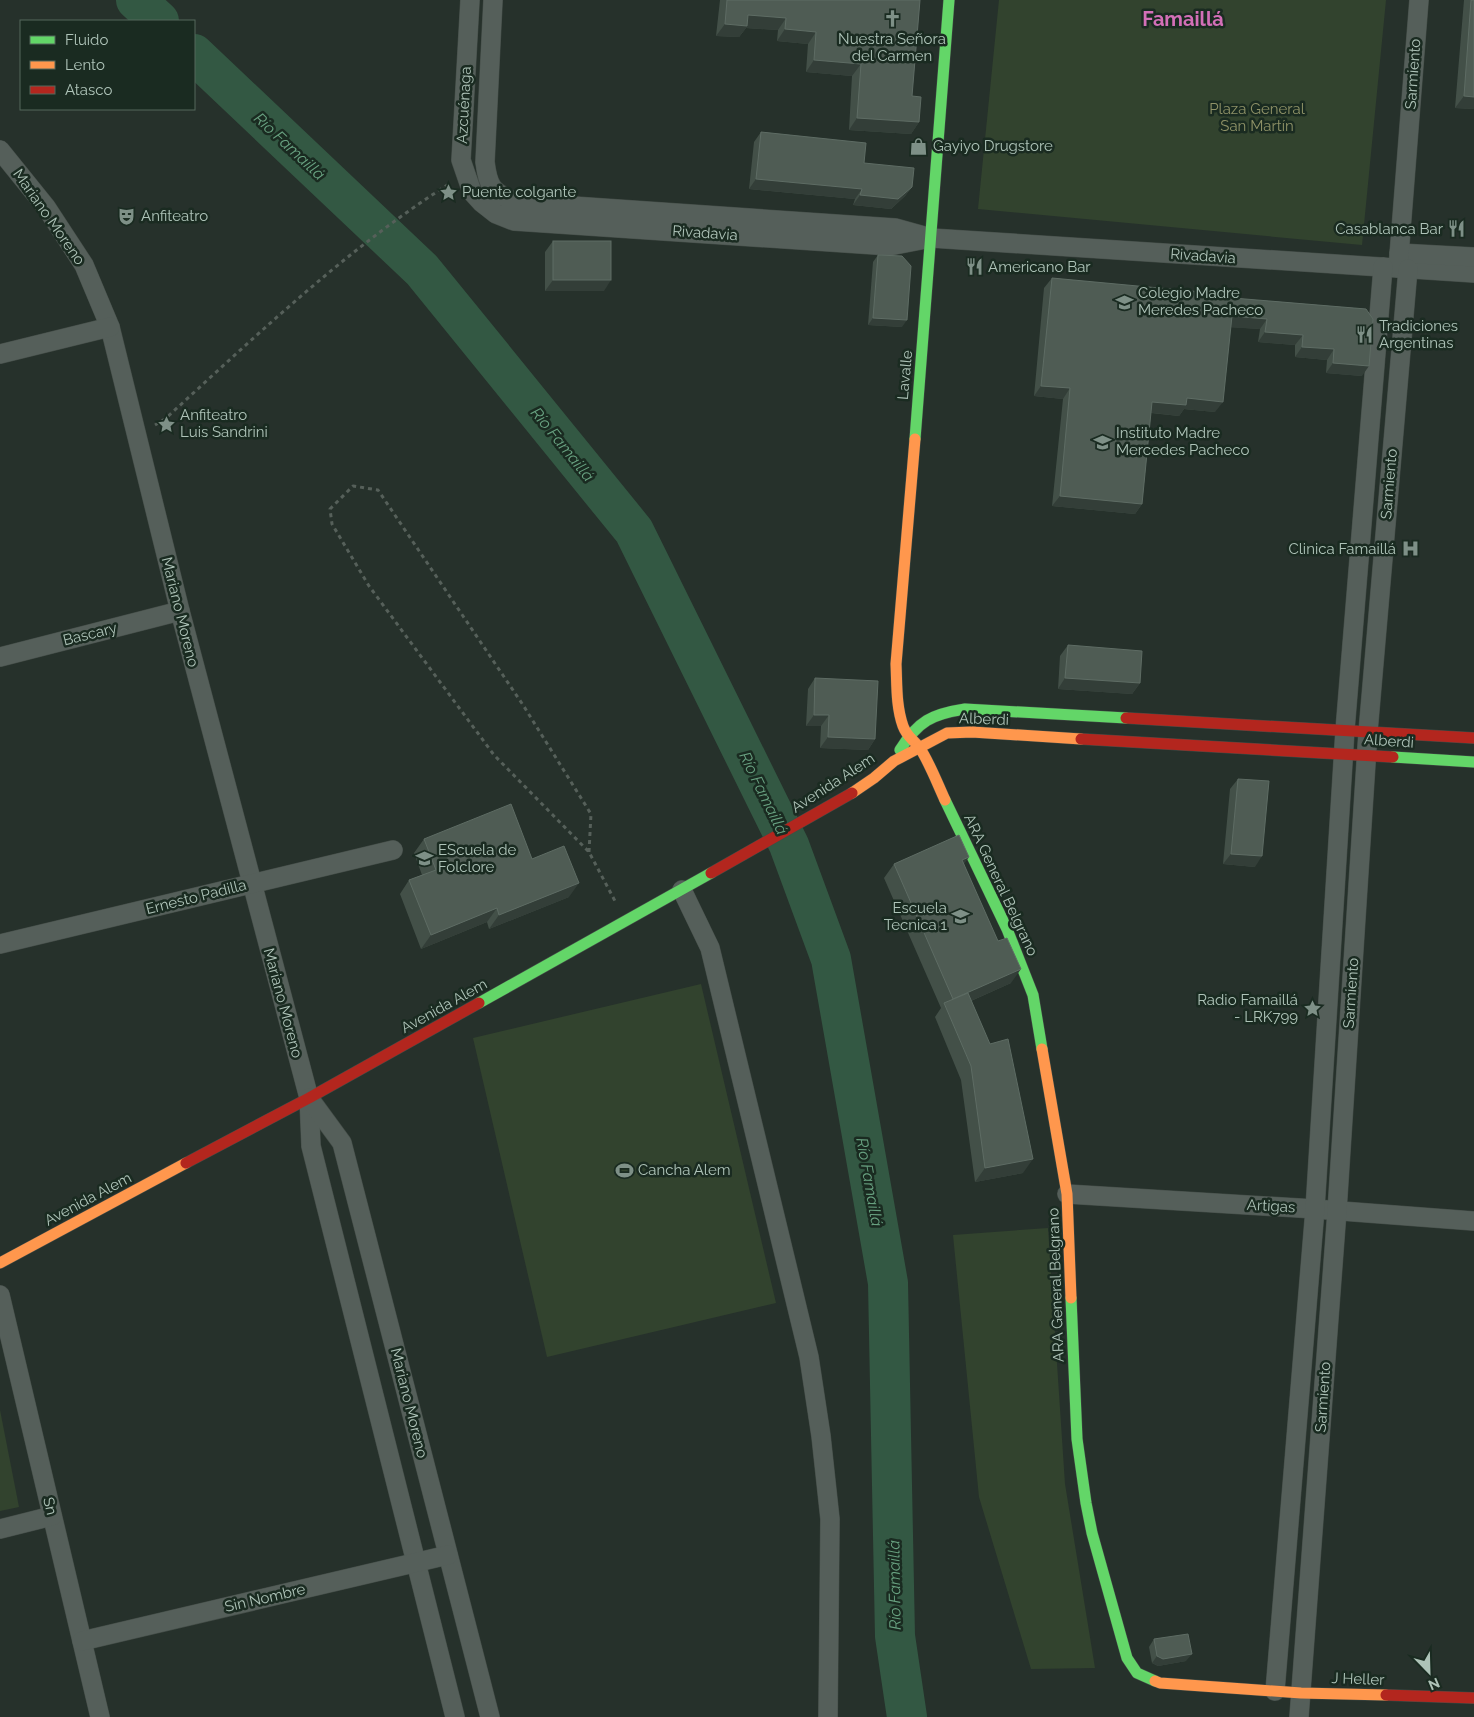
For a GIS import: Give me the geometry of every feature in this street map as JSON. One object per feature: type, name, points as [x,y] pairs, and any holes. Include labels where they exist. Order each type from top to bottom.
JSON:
[{"type":"street","name":"Azcuénaga","points":[[470,0],[461,160],[464,174],[472,192],[488,196],[485,162],[493,0]]},
{"type":"street","name":"Lavalle","points":[[908,737],[901,718],[896,664],[949,0]]},
{"type":"street","name":"Sarmiento","points":[[1299,1717],[1337,1211],[1397,264],[1419,0]]},
{"type":"street","name":"Mariano Moreno","points":[[0,150],[46,207],[84,265],[110,327],[180,611],[308,1098],[311,1146],[455,1717]]},
{"type":"street","name":"Rivadavia","points":[[488,196],[496,214],[514,220],[890,246],[931,238],[1397,264],[1474,273]]},
{"type":"street","name":"Rivadavia","points":[[1397,264],[1474,257]]},
{"type":"street","name":"Sarmiento","points":[[1276,1691],[1315,1209],[1345,730],[1397,264]]},
{"type":"street","points":[[0,354],[110,327]]},
{"type":"street","name":"Bascary","points":[[0,657],[180,611]]},
{"type":"street","name":"Alberdi","points":[[894,761],[908,737],[920,722],[944,712],[965,710],[1474,738]]},
{"type":"street","name":"Alberdi","points":[[894,761],[947,733],[972,732],[1474,762]]},
{"type":"street","points":[[908,737],[919,747]]},
{"type":"street","name":"ARA General Belgrano","points":[[919,747],[1007,929],[1033,995],[1067,1194],[1078,1448],[1092,1533],[1127,1658],[1137,1673],[1160,1683],[1301,1693]]},
{"type":"street","name":"Avenida Alem","points":[[0,1263],[308,1098],[626,921],[842,799],[874,778],[894,761]]},
{"type":"street","name":"Ernesto Padilla","points":[[0,944],[393,850]]},
{"type":"street","points":[[689,885],[710,948],[809,1357],[822,1436],[830,1519],[828,1717]]},
{"type":"street","name":"Mariano Moreno","points":[[308,1098],[342,1144],[490,1717]]},
{"type":"street","name":"Artigas","points":[[1067,1194],[1474,1221]]},
{"type":"street","name":"Sn","points":[[0,1295],[100,1717]]},
{"type":"street","points":[[0,1528],[52,1516]]},
{"type":"street","name":"Sin Nombre","points":[[82,1641],[448,1555]]},
{"type":"street","name":"J Heller","points":[[1301,1693],[1474,1698]]},
{"type":"path","points":[[137,436],[165,419],[308,288],[424,200],[464,174]]},
{"type":"path","points":[[589,852],[591,814],[523,705],[378,490],[353,486],[330,509],[332,524],[369,586],[494,755],[589,852],[626,921]]},
{"type":"green space","name":"Plaza General San Martín","points":[[999,0],[1386,0],[1362,245],[978,209]]},
{"type":"green space","name":"Cancha Alem","points":[[701,984],[776,1303],[547,1357],[473,1038]]},
{"type":"green space","points":[[1048,1228],[1065,1484],[1095,1668],[1031,1669],[979,1497],[953,1235]]},
{"type":"green space","points":[[0,1410],[19,1507],[0,1511]]},
{"type":"building","points":[[727,0],[920,0],[912,96],[921,97],[919,122],[857,118],[861,64],[814,60],[816,32],[785,29],[786,18],[748,15],[747,26],[725,24]]},
{"type":"building","points":[[1471,0],[1474,0],[1474,97],[1464,96]]},
{"type":"building","points":[[761,132],[866,143],[864,163],[914,168],[912,187],[898,199],[860,195],[862,189],[756,179]]},
{"type":"building","points":[[553,241],[611,241],[611,280],[553,280]]},
{"type":"building","points":[[878,255],[902,256],[911,266],[907,320],[873,318]]},
{"type":"building","points":[[1052,278],[1234,295],[1233,298],[1366,309],[1373,319],[1369,366],[1333,363],[1334,349],[1302,347],[1303,335],[1265,332],[1267,319],[1232,316],[1223,402],[1187,398],[1186,405],[1152,402],[1142,504],[1060,496],[1070,388],[1041,386]]},
{"type":"building","points":[[1068,645],[1142,651],[1140,683],[1065,678]]},
{"type":"building","points":[[815,678],[878,681],[875,739],[828,737],[829,715],[814,715]]},
{"type":"building","points":[[1238,779],[1269,781],[1262,856],[1231,854]]},
{"type":"building","points":[[511,804],[532,859],[564,846],[579,883],[499,915],[497,908],[431,935],[409,880],[436,870],[424,839]]},
{"type":"building","points":[[959,835],[969,857],[962,860],[998,941],[1007,938],[1021,969],[953,999],[894,864]]},
{"type":"building","points":[[968,993],[990,1044],[1008,1039],[1033,1159],[985,1168],[971,1066],[944,1003]]},
{"type":"building","points":[[1188,1634],[1192,1654],[1163,1659],[1157,1656],[1154,1639]]},
{"type":"waterway","name":"Río Famaillá","points":[[136,0],[158,20]]},
{"type":"waterway","name":"Río Famaillá","points":[[195,55],[422,270],[634,531],[789,845],[831,959],[888,1283],[895,1636],[907,1717]]},
{"type":"traffic: fast","points":[[915,439],[949,0]]},
{"type":"traffic: fast","points":[[900,750],[913,732],[927,720],[943,713],[965,709],[1126,718]]},
{"type":"traffic: fast","points":[[1393,757],[1474,762]]},
{"type":"traffic: fast","points":[[945,800],[1007,929],[1033,995],[1042,1049]]},
{"type":"traffic: fast","points":[[479,1003],[711,873]]},
{"type":"traffic: fast","points":[[1071,1298],[1077,1439],[1092,1533],[1127,1658],[1137,1673],[1155,1681]]},
{"type":"traffic: slow","points":[[915,439],[896,664],[897,695],[899,711],[905,730],[922,752],[945,800]]},
{"type":"traffic: slow","points":[[852,793],[894,761],[947,733],[972,732],[1081,739]]},
{"type":"traffic: slow","points":[[1042,1049],[1067,1194],[1071,1298]]},
{"type":"traffic: slow","points":[[0,1263],[186,1163]]},
{"type":"traffic: slow","points":[[1155,1681],[1160,1683],[1301,1693],[1386,1695]]},
{"type":"traffic: jam","points":[[1126,718],[1474,738]]},
{"type":"traffic: jam","points":[[1081,739],[1393,757]]},
{"type":"traffic: jam","points":[[711,873],[852,793]]},
{"type":"traffic: jam","points":[[186,1163],[309,1098],[479,1003]]},
{"type":"traffic: jam","points":[[1386,1695],[1474,1698]]},
{"type":"place","name":"Nuestra Señora del Carmen","points":[[892,18]]},
{"type":"place","name":"Gayiyo Drugstore","points":[[919,146]]},
{"type":"place","name":"Puente colgante","points":[[448,192]]},
{"type":"place","name":"Anfiteatro","points":[[127,216]]},
{"type":"place","name":"Casablanca Bar","points":[[1457,229]]},
{"type":"place","name":"Americano Bar","points":[[974,267]]},
{"type":"place","name":"Colegio Madre Meredes Pacheco","points":[[1124,302]]},
{"type":"place","name":"Tradiciones Argentinas","points":[[1365,335]]},
{"type":"place","name":"Anfiteatro Luis Sandrini","points":[[166,424]]},
{"type":"place","name":"Instituto Madre Mercedes Pacheco","points":[[1102,442]]},
{"type":"place","name":"Clinica Famaillá","points":[[1410,549]]},
{"type":"place","name":"EScuela de Folclore","points":[[424,859]]},
{"type":"place","name":"Escuela Tecnica 1","points":[[961,917]]},
{"type":"place","name":"Radio Famaillá - LRK799","points":[[1312,1009]]},
{"type":"place","name":"Cancha Alem","points":[[624,1170]]},
{"type":"district","name":"Famaillá","points":[[1183,19]]}]
